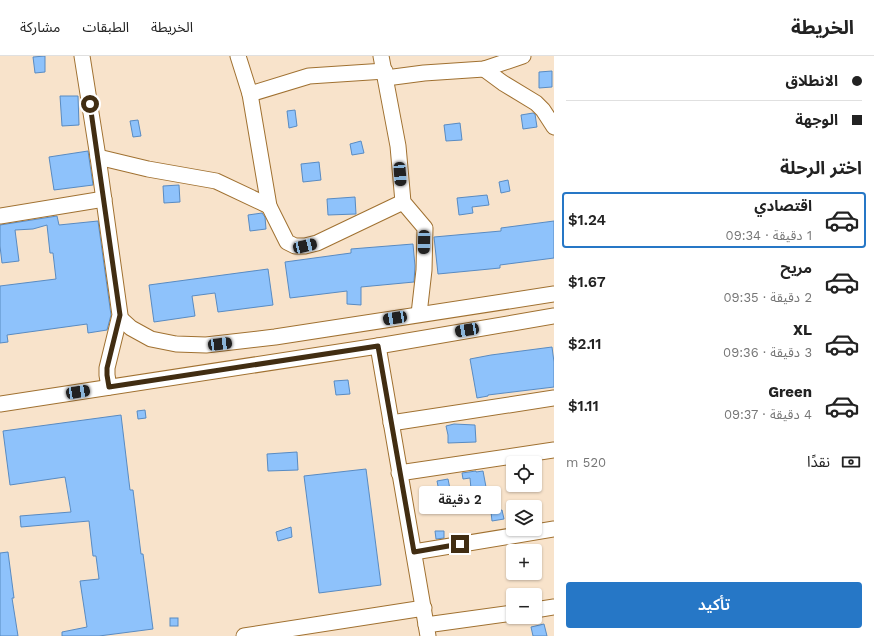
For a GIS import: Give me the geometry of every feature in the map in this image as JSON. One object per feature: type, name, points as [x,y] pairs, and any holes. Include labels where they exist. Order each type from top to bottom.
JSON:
[{"type":"street","points":[[82,56],[98,157],[120,318],[107,368],[109,387]]},
{"type":"street","points":[[238,56],[250,94],[269,206],[287,242],[295,246],[305,246],[317,243],[403,202]]},
{"type":"street","points":[[250,94],[309,76],[384,68],[424,73],[484,69],[523,56]]},
{"type":"street","points":[[384,68],[398,146],[403,202],[425,228],[424,270],[419,314]]},
{"type":"street","points":[[484,69],[536,103],[544,110],[554,127]]},
{"type":"street","points":[[98,157],[148,169],[216,181],[269,206]]},
{"type":"street","points":[[0,216],[104,199]]},
{"type":"street","points":[[120,318],[131,328],[151,339],[176,344],[206,345],[276,337],[554,294]]},
{"type":"street","points":[[0,404],[378,346],[554,316]]},
{"type":"street","points":[[378,346],[427,631],[506,614]]},
{"type":"street","points":[[391,423],[554,398]]},
{"type":"street","points":[[399,473],[554,450]]},
{"type":"street","points":[[414,552],[554,529]]},
{"type":"street","points":[[542,609],[554,607]]},
{"type":"street","points":[[244,636],[424,608]]},
{"type":"building","points":[[45,56],[45,72],[35,73],[33,57]]},
{"type":"building","points":[[552,71],[552,87],[539,88],[539,72]]},
{"type":"building","points":[[60,96],[78,96],[79,125],[62,126]]},
{"type":"building","points":[[295,110],[297,126],[289,128],[287,111]]},
{"type":"building","points":[[535,114],[537,127],[523,129],[521,115]]},
{"type":"building","points":[[138,120],[141,136],[133,137],[130,121]]},
{"type":"building","points":[[460,123],[462,140],[446,141],[444,125]]},
{"type":"building","points":[[361,141],[364,153],[352,155],[350,144]]},
{"type":"building","points":[[88,151],[93,185],[54,190],[49,157]]},
{"type":"building","points":[[319,162],[321,180],[303,182],[301,164]]},
{"type":"building","points":[[508,180],[510,191],[501,193],[499,182]]},
{"type":"building","points":[[179,185],[180,202],[164,203],[163,186]]},
{"type":"building","points":[[487,195],[489,205],[472,207],[473,213],[459,215],[457,198]]},
{"type":"building","points":[[355,197],[356,214],[328,215],[327,199]]},
{"type":"building","points":[[262,213],[265,217],[266,229],[250,231],[248,215]]},
{"type":"building","points":[[57,216],[59,225],[98,221],[111,315],[107,330],[88,333],[87,324],[7,335],[8,342],[0,343],[0,286],[56,279],[53,253],[50,253],[47,225],[33,229],[15,230],[19,261],[2,263],[0,225]]},
{"type":"building","points":[[554,221],[554,258],[500,265],[500,268],[438,274],[434,237],[501,231],[501,228]]},
{"type":"building","points":[[413,244],[415,266],[414,282],[361,287],[361,305],[347,304],[347,291],[290,298],[285,262],[351,253],[351,249]]},
{"type":"building","points":[[268,269],[273,305],[218,312],[215,293],[192,296],[195,316],[154,322],[149,285]]},
{"type":"building","points":[[552,347],[554,362],[554,387],[488,395],[477,398],[470,359]]},
{"type":"building","points":[[348,380],[350,394],[336,395],[334,381]]},
{"type":"building","points":[[145,410],[146,418],[138,419],[137,411]]},
{"type":"building","points":[[121,415],[130,490],[133,490],[153,629],[99,636],[62,636],[62,632],[87,627],[80,581],[99,579],[96,556],[93,556],[89,521],[21,527],[20,516],[71,512],[65,477],[10,485],[3,431]]},
{"type":"building","points":[[454,424],[475,425],[476,442],[448,443],[446,426]]},
{"type":"building","points":[[297,452],[298,470],[268,471],[267,454]]},
{"type":"building","points":[[366,469],[381,585],[319,593],[304,476]]},
{"type":"building","points":[[483,471],[486,487],[471,489],[470,478],[463,479],[462,473]]},
{"type":"building","points":[[448,479],[451,494],[440,496],[437,481]]},
{"type":"building","points":[[502,510],[504,519],[492,521],[491,512]]},
{"type":"building","points":[[291,527],[292,537],[278,541],[276,532]]},
{"type":"building","points":[[435,531],[444,531],[444,538],[436,539]]},
{"type":"building","points":[[8,552],[14,598],[12,598],[18,636],[0,636],[0,553]]},
{"type":"building","points":[[170,618],[178,618],[178,626],[170,626]]},
{"type":"building","points":[[544,624],[547,636],[533,636],[531,627]]},
{"type":"route","points":[[90,104],[120,315],[107,368],[109,387],[378,346],[414,552],[460,544]]}]
